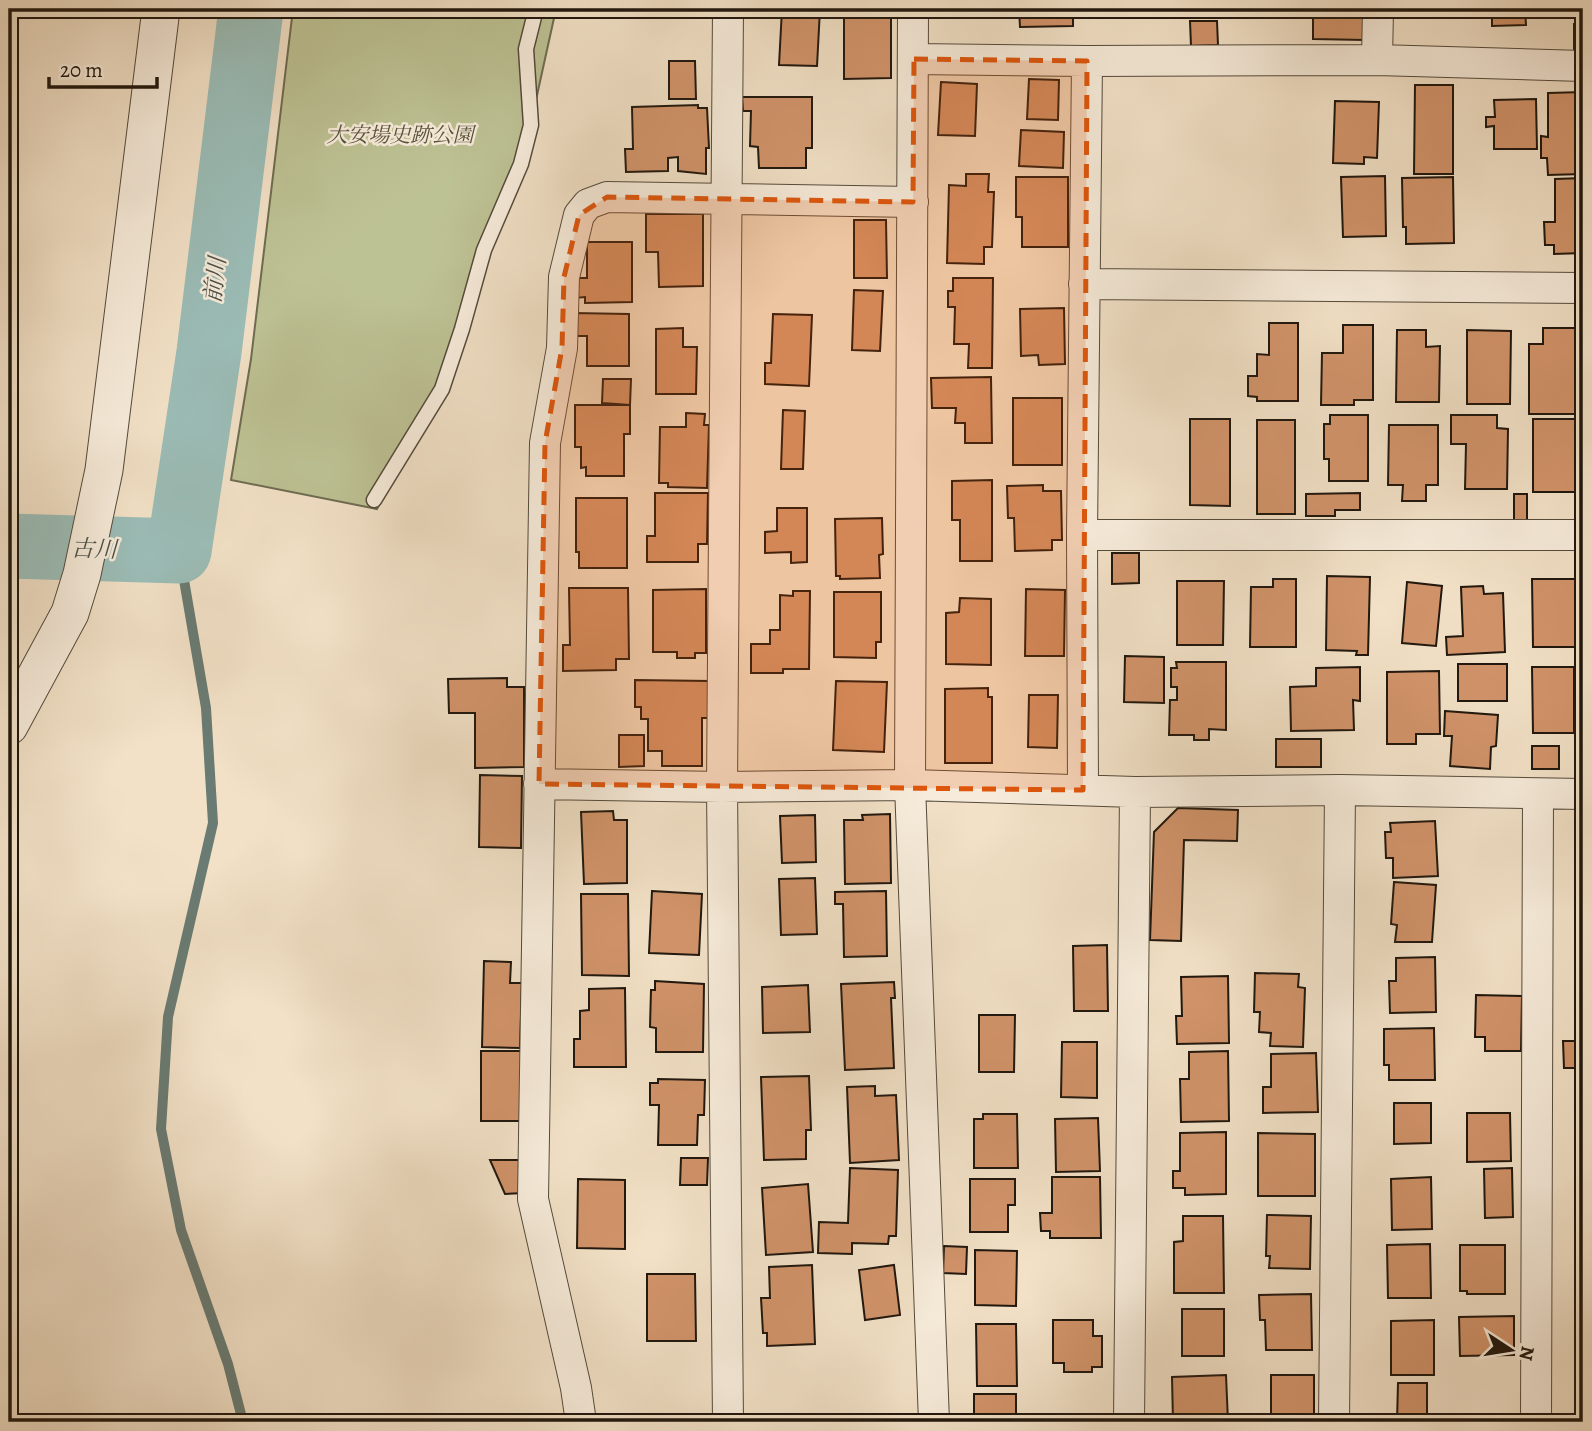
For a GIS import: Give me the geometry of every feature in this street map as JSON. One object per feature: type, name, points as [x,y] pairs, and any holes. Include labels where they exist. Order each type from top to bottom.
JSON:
[{"type":"street","points":[[9,726],[70,613],[82,574],[104,470],[161,9]]},
{"type":"street","points":[[728,9],[722,787],[728,1422]]},
{"type":"street","points":[[913,9],[910,785],[934,1422]]},
{"type":"street","points":[[1377,60],[1378,9]]},
{"type":"street","points":[[914,59],[1377,60],[1583,66]]},
{"type":"street","points":[[1083,790],[1082,535],[1087,61]]},
{"type":"street","points":[[581,1422],[576,1388],[533,1199],[545,443],[562,348],[564,277],[579,215],[588,204],[607,197],[913,202]]},
{"type":"street","points":[[1084,284],[1583,288]]},
{"type":"street","points":[[1082,535],[1583,535]]},
{"type":"street","points":[[539,783],[722,787],[910,785],[1135,792],[1340,790],[1583,793]]},
{"type":"street","points":[[1334,1422],[1340,790]]},
{"type":"street","points":[[1129,1422],[1135,792]]},
{"type":"street","points":[[1536,1422],[1538,794]]},
{"type":"lane","points":[[374,500],[442,389],[484,250],[521,164],[531,125],[526,49],[536,9]]},
{"type":"highlighted area","points":[[914,59],[1087,61],[1083,790],[539,784],[545,443],[562,348],[564,277],[579,215],[607,197],[913,202]]},
{"type":"green space","name":"大安場史跡公園","points":[[293,9],[556,9],[532,118],[455,358],[377,509],[231,480],[251,359]]},
{"type":"building","points":[[688,9],[688,12],[643,11]]},
{"type":"building","points":[[782,9],[820,9],[817,66],[779,65]]},
{"type":"building","points":[[844,9],[891,9],[891,78],[844,79]]},
{"type":"building","points":[[1019,9],[1073,9],[1073,26],[1020,27]]},
{"type":"building","points":[[1313,9],[1366,9],[1365,40],[1313,39]]},
{"type":"building","points":[[1492,9],[1525,9],[1526,25],[1492,26]]},
{"type":"building","points":[[1190,21],[1217,21],[1218,45],[1191,46]]},
{"type":"building","points":[[1574,24],[1583,24],[1583,51],[1574,51]]},
{"type":"building","points":[[669,61],[695,61],[696,99],[669,99]]},
{"type":"building","points":[[1029,79],[1059,80],[1058,120],[1027,119]]},
{"type":"building","points":[[941,82],[977,84],[975,136],[938,135]]},
{"type":"building","points":[[1415,85],[1453,85],[1453,174],[1414,174]]},
{"type":"building","points":[[1583,92],[1583,174],[1548,175],[1547,158],[1541,158],[1541,136],[1548,137],[1548,93]]},
{"type":"building","points":[[742,97],[812,97],[812,148],[806,148],[806,168],[759,168],[758,147],[750,146],[751,111],[743,111]]},
{"type":"building","points":[[1536,99],[1537,149],[1494,149],[1494,126],[1486,127],[1486,117],[1495,117],[1494,100]]},
{"type":"building","points":[[1335,101],[1379,102],[1377,158],[1364,157],[1364,164],[1333,163]]},
{"type":"building","points":[[698,105],[698,108],[707,108],[709,148],[706,148],[706,174],[678,171],[678,157],[668,158],[668,171],[626,172],[625,149],[633,149],[632,107]]},
{"type":"building","points":[[1021,130],[1064,132],[1063,168],[1019,166]]},
{"type":"building","points":[[966,174],[989,174],[988,192],[994,192],[992,247],[984,247],[984,264],[947,263],[949,185],[966,186]]},
{"type":"building","points":[[1385,176],[1386,236],[1343,237],[1341,177]]},
{"type":"building","points":[[1016,177],[1068,177],[1068,247],[1022,247],[1022,217],[1016,217]]},
{"type":"building","points":[[1453,177],[1454,243],[1406,244],[1402,178]]},
{"type":"building","points":[[1583,178],[1583,253],[1554,254],[1554,245],[1545,245],[1544,222],[1555,222],[1555,179]]},
{"type":"building","points":[[646,214],[703,214],[703,286],[659,287],[658,252],[646,252]]},
{"type":"building","points":[[854,220],[886,220],[887,278],[854,278]]},
{"type":"building","points":[[587,242],[632,242],[632,302],[585,303],[585,297],[575,298],[575,278],[587,278]]},
{"type":"building","points":[[953,278],[993,278],[992,368],[968,368],[969,344],[954,344],[955,307],[948,307],[948,291],[953,291]]},
{"type":"building","points":[[854,290],[883,291],[880,351],[852,350]]},
{"type":"building","points":[[1064,308],[1065,364],[1039,365],[1038,355],[1021,356],[1020,309]]},
{"type":"building","points":[[573,313],[629,314],[629,366],[587,366],[587,336],[573,336]]},
{"type":"building","points":[[773,314],[812,315],[809,386],[765,384],[765,363],[771,363]]},
{"type":"building","points":[[1269,323],[1298,323],[1298,401],[1257,401],[1257,397],[1248,396],[1248,376],[1257,376],[1257,354],[1269,355]]},
{"type":"building","points":[[1343,325],[1373,325],[1373,400],[1354,400],[1354,405],[1321,405],[1322,353],[1343,353]]},
{"type":"building","points":[[683,328],[683,347],[697,347],[696,394],[656,394],[656,329]]},
{"type":"building","points":[[1543,328],[1582,328],[1582,414],[1529,414],[1529,344],[1543,344]]},
{"type":"building","points":[[1397,330],[1426,330],[1426,347],[1440,346],[1439,402],[1396,402]]},
{"type":"building","points":[[1467,330],[1511,331],[1510,404],[1467,404]]},
{"type":"building","points":[[991,377],[992,443],[965,443],[965,423],[955,423],[956,408],[932,408],[931,378]]},
{"type":"building","points":[[603,379],[631,379],[630,405],[602,403]]},
{"type":"building","points":[[1013,398],[1062,398],[1062,465],[1013,465]]},
{"type":"building","points":[[575,405],[630,405],[630,434],[624,434],[624,476],[586,476],[586,467],[581,468],[581,447],[575,447]]},
{"type":"building","points":[[783,410],[805,411],[803,469],[781,469]]},
{"type":"building","points":[[686,413],[705,414],[704,425],[709,425],[707,488],[668,487],[668,483],[659,483],[660,427],[686,427]]},
{"type":"building","points":[[1330,415],[1368,415],[1368,481],[1329,481],[1329,459],[1324,459],[1324,424],[1330,424]]},
{"type":"building","points":[[1451,415],[1497,415],[1497,428],[1508,429],[1507,489],[1465,489],[1466,444],[1451,444]]},
{"type":"building","points":[[1190,419],[1230,419],[1230,506],[1190,505]]},
{"type":"building","points":[[1533,419],[1579,419],[1579,492],[1533,492]]},
{"type":"building","points":[[1257,420],[1295,420],[1295,514],[1257,514]]},
{"type":"building","points":[[1389,425],[1438,425],[1438,485],[1426,485],[1426,501],[1402,501],[1403,485],[1388,485]]},
{"type":"building","points":[[992,480],[992,561],[960,561],[960,520],[952,520],[952,481]]},
{"type":"building","points":[[1043,485],[1043,491],[1061,491],[1062,540],[1052,540],[1052,550],[1015,551],[1014,518],[1008,518],[1007,486]]},
{"type":"building","points":[[655,493],[708,493],[707,544],[698,544],[698,562],[647,562],[647,536],[655,536]]},
{"type":"building","points":[[1360,493],[1360,510],[1335,510],[1335,516],[1306,516],[1306,494]]},
{"type":"building","points":[[1514,494],[1527,494],[1527,521],[1514,520]]},
{"type":"building","points":[[576,498],[627,498],[627,568],[579,568],[579,552],[576,552]]},
{"type":"building","points":[[777,508],[807,508],[807,562],[791,563],[791,552],[765,553],[765,532],[777,531]]},
{"type":"building","points":[[882,518],[883,554],[879,555],[880,578],[840,579],[840,576],[836,576],[835,519]]},
{"type":"building","points":[[1112,553],[1139,553],[1139,583],[1112,584]]},
{"type":"building","points":[[1327,576],[1370,577],[1368,655],[1356,655],[1357,651],[1326,650]]},
{"type":"building","points":[[1273,579],[1296,579],[1296,647],[1250,647],[1251,587],[1273,587]]},
{"type":"building","points":[[1532,579],[1580,579],[1580,647],[1533,647]]},
{"type":"building","points":[[1177,581],[1224,581],[1223,645],[1177,645]]},
{"type":"building","points":[[1407,582],[1442,586],[1436,646],[1402,643]]},
{"type":"building","points":[[1483,586],[1484,594],[1503,593],[1505,652],[1447,655],[1446,637],[1463,636],[1461,587]]},
{"type":"building","points":[[569,588],[628,588],[629,659],[616,659],[616,670],[563,671],[563,645],[570,645]]},
{"type":"building","points":[[706,589],[706,653],[695,653],[695,658],[677,658],[677,652],[653,652],[653,590]]},
{"type":"building","points":[[1026,589],[1065,590],[1064,656],[1025,656]]},
{"type":"building","points":[[793,591],[810,591],[809,669],[783,669],[783,673],[751,673],[751,644],[770,644],[770,630],[780,630],[780,595],[793,596]]},
{"type":"building","points":[[834,592],[881,592],[881,642],[876,642],[876,658],[834,657]]},
{"type":"building","points":[[960,598],[991,599],[991,665],[946,664],[946,613],[959,612]]},
{"type":"building","points":[[1125,656],[1164,657],[1164,703],[1124,702]]},
{"type":"building","points":[[1176,662],[1226,662],[1226,730],[1209,729],[1209,740],[1194,740],[1194,735],[1169,735],[1170,700],[1177,700],[1177,687],[1171,687],[1171,668],[1177,668]]},
{"type":"building","points":[[1458,664],[1507,664],[1507,701],[1458,701]]},
{"type":"building","points":[[1360,667],[1360,701],[1353,700],[1354,730],[1291,731],[1290,687],[1316,686],[1316,668]]},
{"type":"building","points":[[1532,667],[1574,667],[1574,733],[1533,733]]},
{"type":"building","points":[[1439,671],[1440,734],[1416,734],[1416,744],[1387,744],[1387,672]]},
{"type":"building","points":[[507,678],[507,687],[524,687],[524,767],[475,768],[475,713],[449,713],[448,679]]},
{"type":"building","points":[[635,680],[710,681],[709,718],[702,718],[702,766],[662,766],[662,751],[648,751],[648,719],[641,719],[641,707],[635,707]]},
{"type":"building","points":[[836,681],[887,682],[884,752],[833,750]]},
{"type":"building","points":[[988,688],[988,697],[992,697],[992,763],[945,763],[945,689]]},
{"type":"building","points":[[1029,695],[1058,695],[1057,748],[1028,747]]},
{"type":"building","points":[[1445,711],[1498,715],[1496,746],[1491,747],[1490,769],[1450,766],[1452,736],[1444,736]]},
{"type":"building","points":[[1583,719],[1583,771],[1582,771]]},
{"type":"building","points":[[619,735],[644,735],[644,766],[619,767]]},
{"type":"building","points":[[1276,739],[1321,739],[1321,767],[1276,767]]},
{"type":"building","points":[[1532,746],[1559,746],[1559,769],[1532,769]]},
{"type":"building","points":[[480,775],[522,776],[521,848],[479,847]]},
{"type":"building","points":[[1178,808],[1238,810],[1237,841],[1184,840],[1181,941],[1150,940],[1154,832]]},
{"type":"building","points":[[613,811],[614,820],[627,820],[627,883],[584,884],[581,812]]},
{"type":"building","points":[[890,814],[891,883],[845,884],[844,820],[863,820],[862,815]]},
{"type":"building","points":[[815,815],[816,862],[782,863],[780,816]]},
{"type":"building","points":[[1435,821],[1438,876],[1393,878],[1393,858],[1386,858],[1385,832],[1391,832],[1390,823]]},
{"type":"building","points":[[1578,840],[1583,840],[1583,866],[1578,866]]},
{"type":"building","points":[[815,878],[817,934],[781,935],[779,879]]},
{"type":"building","points":[[1394,882],[1436,885],[1432,942],[1395,942],[1397,925],[1391,924]]},
{"type":"building","points":[[652,891],[702,894],[699,955],[649,953]]},
{"type":"building","points":[[886,891],[887,956],[844,957],[843,904],[835,904],[835,892]]},
{"type":"building","points":[[581,894],[628,894],[629,976],[582,975]]},
{"type":"building","points":[[1107,945],[1108,1011],[1074,1011],[1073,946]]},
{"type":"building","points":[[1435,957],[1436,1012],[1390,1013],[1389,981],[1396,981],[1396,958]]},
{"type":"building","points":[[484,961],[511,962],[510,983],[522,983],[520,1048],[482,1047]]},
{"type":"building","points":[[1255,973],[1299,974],[1298,987],[1305,988],[1303,1047],[1270,1046],[1271,1033],[1259,1032],[1260,1012],[1254,1012]]},
{"type":"building","points":[[1228,976],[1229,1043],[1177,1044],[1176,1016],[1182,1016],[1181,977]]},
{"type":"building","points":[[655,981],[704,984],[703,1052],[656,1052],[656,1028],[650,1027],[651,990],[655,990]]},
{"type":"building","points":[[894,982],[895,998],[891,998],[894,1068],[845,1070],[841,984]]},
{"type":"building","points":[[808,985],[810,1032],[763,1033],[762,987]]},
{"type":"building","points":[[625,988],[626,1067],[574,1067],[574,1039],[580,1039],[580,1011],[589,1010],[589,989]]},
{"type":"building","points":[[1476,995],[1522,996],[1521,1051],[1485,1051],[1485,1037],[1475,1037]]},
{"type":"building","points":[[979,1015],[1015,1015],[1014,1072],[979,1072]]},
{"type":"building","points":[[1434,1028],[1435,1080],[1389,1080],[1389,1065],[1384,1065],[1384,1029]]},
{"type":"building","points":[[1563,1041],[1583,1041],[1583,1068],[1564,1068]]},
{"type":"building","points":[[1062,1042],[1097,1042],[1097,1098],[1061,1097]]},
{"type":"building","points":[[481,1051],[521,1051],[521,1121],[481,1121]]},
{"type":"building","points":[[1228,1051],[1229,1121],[1181,1122],[1180,1079],[1189,1079],[1189,1052]]},
{"type":"building","points":[[1316,1053],[1318,1112],[1263,1113],[1263,1087],[1271,1087],[1271,1054]]},
{"type":"building","points":[[809,1076],[811,1130],[806,1130],[806,1159],[764,1160],[761,1077]]},
{"type":"building","points":[[658,1079],[705,1080],[704,1115],[698,1115],[697,1145],[658,1145],[659,1105],[650,1105],[650,1083],[658,1083]]},
{"type":"building","points":[[875,1086],[875,1096],[896,1095],[899,1160],[850,1163],[847,1087]]},
{"type":"building","points":[[1394,1103],[1431,1103],[1431,1143],[1394,1144]]},
{"type":"building","points":[[1467,1113],[1510,1113],[1511,1161],[1467,1162]]},
{"type":"building","points":[[983,1114],[1017,1114],[1018,1168],[974,1168],[974,1119],[983,1119]]},
{"type":"building","points":[[1098,1118],[1100,1171],[1056,1172],[1055,1119]]},
{"type":"building","points":[[1226,1132],[1226,1194],[1185,1195],[1185,1188],[1173,1188],[1173,1171],[1180,1171],[1180,1133]]},
{"type":"building","points":[[1258,1133],[1315,1134],[1315,1196],[1258,1196]]},
{"type":"building","points":[[681,1158],[708,1158],[707,1185],[680,1185]]},
{"type":"building","points":[[490,1160],[523,1160],[524,1193],[505,1194]]},
{"type":"building","points":[[850,1168],[898,1170],[896,1236],[889,1236],[888,1244],[852,1243],[852,1254],[818,1253],[819,1222],[848,1223]]},
{"type":"building","points":[[1512,1168],[1513,1217],[1485,1218],[1484,1169]]},
{"type":"building","points":[[1052,1177],[1100,1177],[1101,1238],[1050,1238],[1050,1231],[1041,1231],[1040,1213],[1052,1213]]},
{"type":"building","points":[[1431,1177],[1432,1229],[1392,1230],[1391,1179]]},
{"type":"building","points":[[578,1179],[625,1180],[625,1249],[577,1248]]},
{"type":"building","points":[[970,1179],[1015,1179],[1015,1205],[1008,1205],[1008,1232],[970,1232]]},
{"type":"building","points":[[808,1184],[813,1252],[766,1255],[762,1188]]},
{"type":"building","points":[[1267,1215],[1311,1216],[1310,1269],[1269,1268],[1270,1256],[1266,1256]]},
{"type":"building","points":[[1183,1216],[1223,1216],[1224,1293],[1174,1293],[1174,1242],[1183,1241]]},
{"type":"building","points":[[1430,1244],[1431,1298],[1388,1298],[1387,1245]]},
{"type":"building","points":[[1460,1245],[1505,1245],[1505,1294],[1467,1294],[1467,1291],[1460,1291]]},
{"type":"building","points":[[944,1246],[967,1247],[966,1274],[943,1273]]},
{"type":"building","points":[[975,1250],[1017,1251],[1016,1306],[975,1305]]},
{"type":"building","points":[[812,1265],[815,1344],[767,1346],[767,1333],[763,1333],[761,1298],[770,1298],[769,1267]]},
{"type":"building","points":[[894,1265],[900,1315],[865,1320],[859,1270]]},
{"type":"building","points":[[647,1274],[695,1274],[696,1341],[647,1341]]},
{"type":"building","points":[[1311,1294],[1312,1350],[1266,1350],[1265,1320],[1260,1320],[1259,1295]]},
{"type":"building","points":[[1182,1309],[1224,1309],[1224,1356],[1182,1356]]},
{"type":"building","points":[[1514,1316],[1514,1355],[1460,1356],[1459,1317]]},
{"type":"building","points":[[1053,1320],[1093,1320],[1093,1336],[1102,1336],[1102,1367],[1092,1367],[1092,1372],[1064,1372],[1064,1363],[1053,1363]]},
{"type":"building","points":[[1434,1320],[1434,1375],[1391,1375],[1391,1321]]},
{"type":"building","points":[[976,1324],[1016,1324],[1017,1386],[977,1386]]},
{"type":"building","points":[[1226,1375],[1228,1422],[1173,1422],[1172,1377]]},
{"type":"building","points":[[1271,1375],[1314,1375],[1314,1422],[1271,1422]]},
{"type":"building","points":[[1398,1383],[1427,1383],[1427,1422],[1397,1422]]},
{"type":"building","points":[[974,1394],[1016,1394],[1016,1422],[974,1422]]},
{"type":"waterway","name":"前川","points":[[9,546],[179,551],[209,352],[251,9]]},
{"type":"waterway","points":[[179,551],[206,708],[213,823],[168,1017],[161,1129],[181,1230],[228,1364],[243,1422]]},
{"type":"water label","name":"古川","points":[[94,549]]}]
